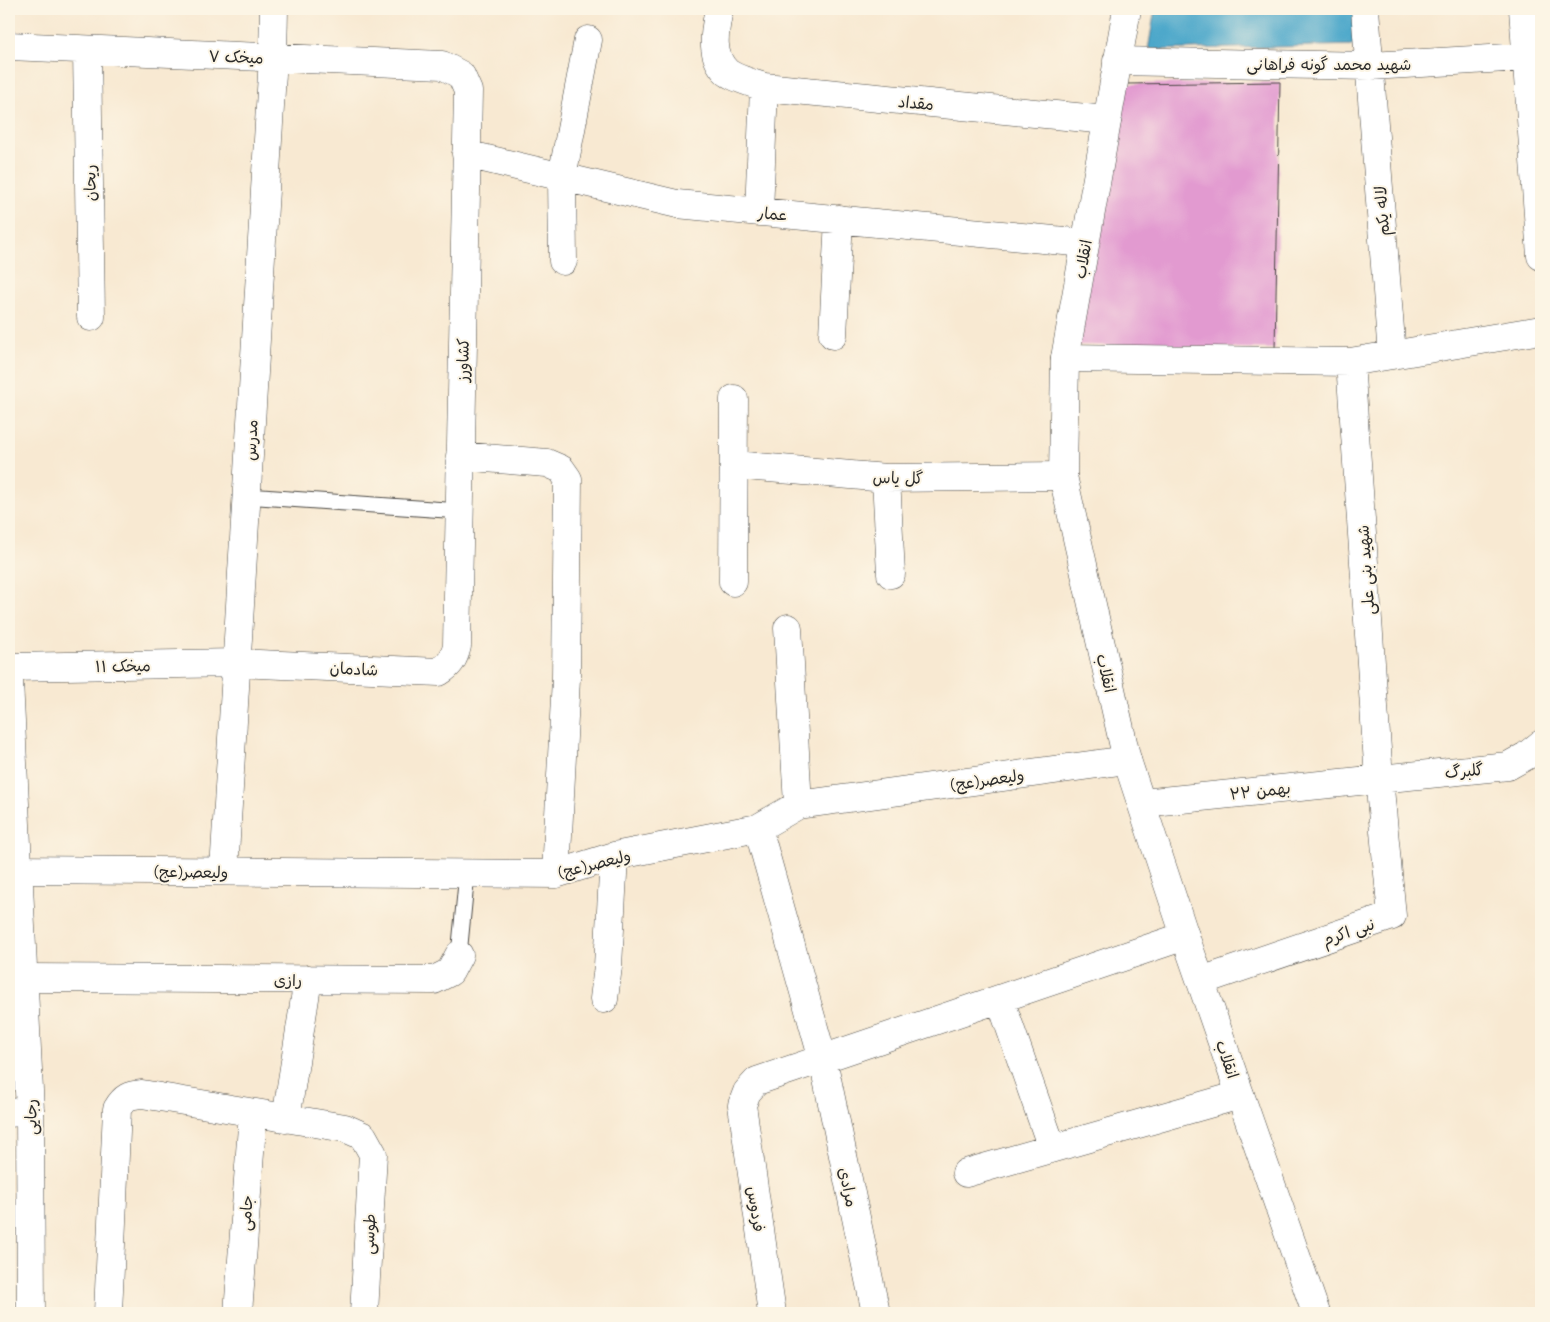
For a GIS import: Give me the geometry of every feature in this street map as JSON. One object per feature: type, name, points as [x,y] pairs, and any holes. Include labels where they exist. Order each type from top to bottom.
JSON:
[{"type":"street","name":"مدرس","points":[[224,871],[273,57],[274,9]]},
{"type":"street","name":"مقداد","points":[[719,9],[714,32],[715,54],[728,73],[764,87],[1106,120]]},
{"type":"street","name":"انقلاب","points":[[1126,9],[1065,358],[1063,476],[1128,760],[1201,981],[1316,1313]]},
{"type":"street","name":"لاله یکم","points":[[1365,9],[1371,66],[1392,355]]},
{"type":"street","points":[[1523,9],[1534,57],[1541,256]]},
{"type":"street","points":[[563,261],[562,177],[588,40]]},
{"type":"street","name":"میخک ۷","points":[[9,46],[442,65],[461,75]]},
{"type":"street","name":"ریحان","points":[[87,50],[91,316]]},
{"type":"street","name":"شهید محمد گونه فراهانی","points":[[1117,60],[1371,66],[1534,57]]},
{"type":"street","name":"کشاورز","points":[[456,646],[468,91],[461,75]]},
{"type":"street","points":[[759,212],[764,87]]},
{"type":"street","name":"عمار","points":[[466,154],[678,204],[1084,243]]},
{"type":"street","points":[[833,335],[839,219]]},
{"type":"street","points":[[1065,358],[1350,362],[1541,330]]},
{"type":"street","name":"شهید بنی علی","points":[[1350,362],[1379,778]]},
{"type":"street","points":[[733,582],[734,399]]},
{"type":"street","points":[[460,456],[546,463],[561,469],[568,479],[566,678],[556,874]]},
{"type":"street","name":"گل یاس","points":[[734,465],[886,478],[1063,476]]},
{"type":"street","points":[[886,478],[891,574]]},
{"type":"street","points":[[788,628],[798,804]]},
{"type":"street","name":"شادمان","points":[[236,662],[439,672],[454,659],[456,646]]},
{"type":"street","name":"میخک ۱۱","points":[[9,666],[236,662]]},
{"type":"street","name":"رجایی","points":[[9,682],[14,870],[23,978],[19,1112],[31,1313]]},
{"type":"street","name":"گلبرگ","points":[[1379,778],[1508,766],[1526,756],[1541,744]]},
{"type":"street","name":"ولیعصر(عج)","points":[[14,870],[556,874],[614,856],[758,828],[798,804],[1128,760]]},
{"type":"street","name":"۲۲ بهمن","points":[[1142,803],[1379,778]]},
{"type":"street","name":"نبی اکرم","points":[[1201,981],[1392,916],[1379,778]]},
{"type":"street","name":"مرادی","points":[[758,828],[823,1060],[876,1313]]},
{"type":"street","points":[[604,999],[608,966],[614,856]]},
{"type":"street","points":[[823,1060],[1186,936]]},
{"type":"street","name":"رازی","points":[[23,978],[434,980],[450,972],[459,955]]},
{"type":"street","points":[[108,1313],[117,1109],[123,1099],[130,1095],[142,1094],[286,1119],[308,979]]},
{"type":"street","points":[[1000,999],[1052,1148]]},
{"type":"street","name":"فردوس","points":[[772,1313],[742,1105],[747,1092],[757,1081],[823,1060]]},
{"type":"street","points":[[966,1173],[1240,1095]]},
{"type":"street","name":"جامی","points":[[238,1313],[253,1113]]},
{"type":"street","name":"طوسی","points":[[286,1119],[345,1128],[363,1136],[373,1154],[364,1313]]},
{"type":"lane","points":[[246,496],[460,511]]},
{"type":"lane","name":"رازی","points":[[459,955],[467,873]]},
{"type":"water","points":[[1155,9],[1357,9],[1358,45],[1148,50]]},
{"type":"building","points":[[1280,82],[1275,349],[1076,345],[1126,84]]}]
